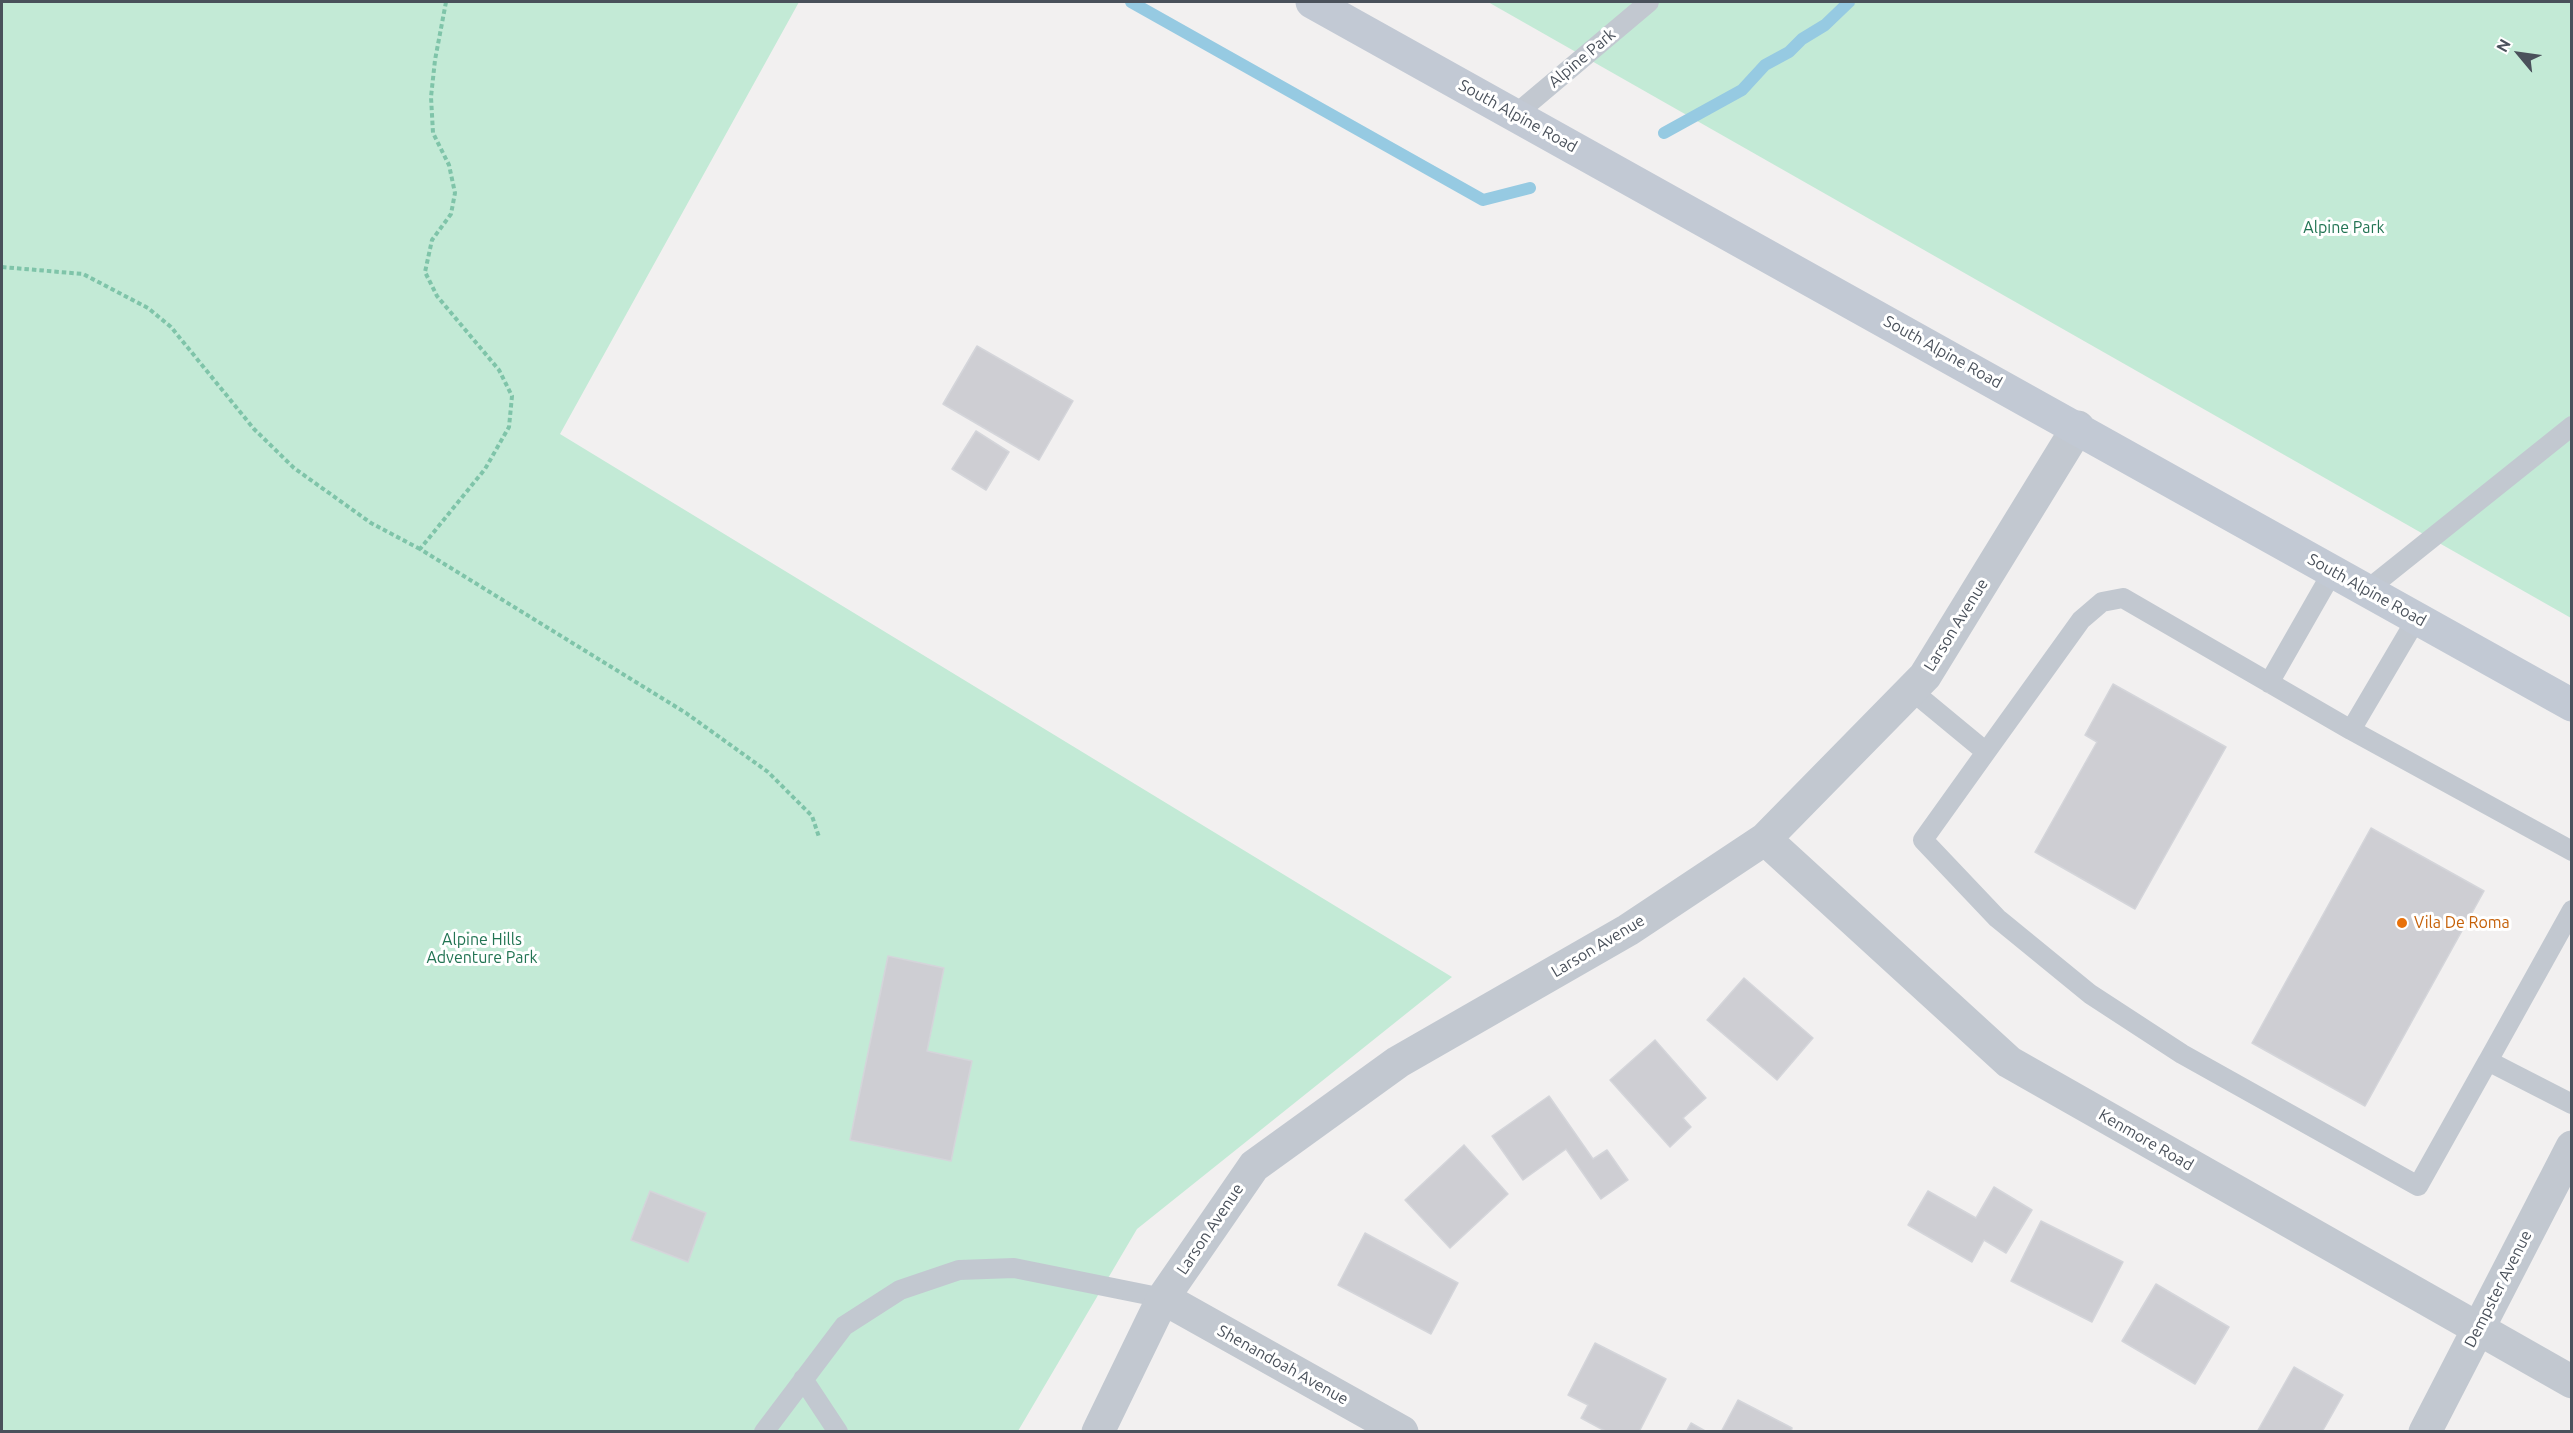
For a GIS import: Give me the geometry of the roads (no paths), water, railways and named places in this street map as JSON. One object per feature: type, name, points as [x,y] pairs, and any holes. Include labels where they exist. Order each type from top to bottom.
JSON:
[{"type":"main road","name":"South Alpine Road","points":[[1312,2],[2571,705]]},
{"type":"street","name":"Larson Avenue","points":[[1098,1431],[1163,1298],[1254,1166],[1398,1062],[1628,930],[1765,839],[1925,676],[2078,428]]},
{"type":"street","name":"Kenmore Road","points":[[1765,839],[2009,1062],[2571,1382]]},
{"type":"street","name":"Dempster Avenue","points":[[2425,1431],[2571,1147]]},
{"type":"street","name":"Shenandoah Avenue","points":[[1163,1298],[1402,1431]]},
{"type":"lane","name":"Alpine Park","points":[[1516,114],[1649,2]]},
{"type":"lane","points":[[2367,590],[2571,426]]},
{"type":"lane","points":[[2269,683],[2333,571]]},
{"type":"lane","points":[[2571,851],[2351,730],[2123,598],[2102,602],[2081,620],[1923,840],[1997,918],[2090,994],[2181,1054],[2418,1186],[2571,910]]},
{"type":"lane","points":[[2351,730],[2417,618]]},
{"type":"lane","points":[[1911,690],[1986,752]]},
{"type":"lane","points":[[2488,1061],[2571,1104]]},
{"type":"lane","points":[[764,1431],[844,1326],[900,1290],[958,1270],[1014,1268],[1163,1298]]},
{"type":"lane","points":[[803,1378],[838,1431]]},
{"type":"waterway","points":[[1131,2],[1483,200],[1530,188]]},
{"type":"waterway","points":[[1664,133],[1742,90],[1765,65],[1789,52],[1802,39],[1825,25],[1849,2]]},
{"type":"place","name":"Vila De Roma","points":[[2402,923]]},
{"type":"park label","name":"Alpine Hills Adventure Park","points":[[482,949]]}]
